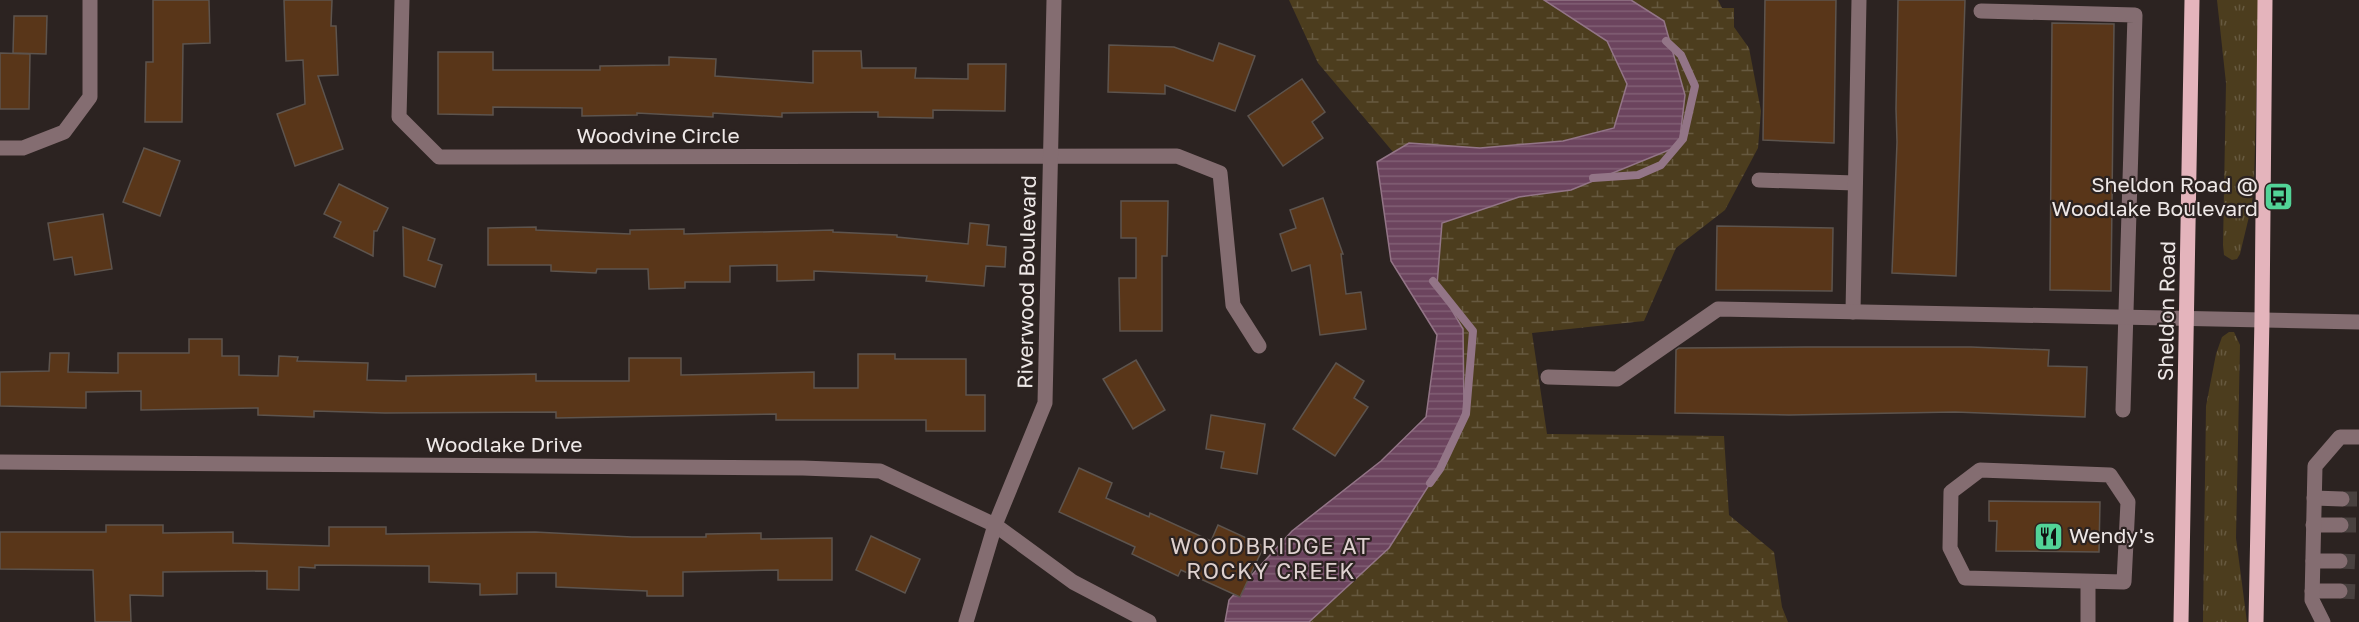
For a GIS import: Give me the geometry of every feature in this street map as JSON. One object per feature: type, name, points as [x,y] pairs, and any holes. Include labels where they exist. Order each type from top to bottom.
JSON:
[{"type":"main road","name":"Sheldon Road","points":[[2181,622],[2192,0]]},
{"type":"main road","points":[[2256,622],[2265,0]]},
{"type":"street","points":[[0,148],[23,148],[63,132],[90,97],[90,0]]},
{"type":"street","name":"Woodvine Circle","points":[[402,0],[399,117],[439,157],[1177,156],[1220,173],[1233,305],[1259,346]]},
{"type":"street","name":"Riverwood Boulevard","points":[[966,622],[995,525],[1045,403],[1054,0]]},
{"type":"street","points":[[1853,312],[1858,0]]},
{"type":"street","points":[[1981,11],[2135,15],[2123,410]]},
{"type":"street","points":[[1759,180],[1855,183]]},
{"type":"street","points":[[1548,377],[1617,378],[1718,309],[2188,319],[2262,318],[2359,322]]},
{"type":"street","points":[[2323,622],[2312,600],[2314,466],[2340,437],[2359,437]]},
{"type":"street","name":"Woodlake Drive","points":[[0,462],[803,468],[880,471],[995,525],[1073,582],[1149,622]]},
{"type":"street","points":[[1980,470],[2110,475],[2128,502],[2124,582],[2088,582],[1965,578],[1950,548],[1951,492],[1980,470]]},
{"type":"street","points":[[2314,498],[2342,499]]},
{"type":"street","points":[[2313,525],[2342,525]]},
{"type":"street","points":[[2313,561],[2340,561]]},
{"type":"street","points":[[2088,582],[2088,622]]},
{"type":"street","points":[[2312,591],[2340,591]]},
{"type":"green space","points":[[1289,0],[1544,0],[1607,41],[1627,84],[1615,127],[1563,141],[1480,148],[1409,143],[1393,152],[1318,63]]},
{"type":"green space","points":[[1631,0],[1718,0],[1722,8],[1734,8],[1734,27],[1749,48],[1761,111],[1758,148],[1725,210],[1676,248],[1644,321],[1532,333],[1547,434],[1724,436],[1729,515],[1774,552],[1782,607],[1788,622],[1309,622],[1389,548],[1463,329],[1437,285],[1442,223],[1519,197],[1571,190],[1679,146],[1664,21]]},
{"type":"green space","points":[[2217,0],[2259,0],[2252,204],[2240,254],[2237,259],[2232,260],[2224,255],[2223,245],[2226,83]]},
{"type":"green space","points":[[2229,332],[2234,332],[2240,345],[2236,538],[2247,622],[2203,622],[2206,406],[2216,354],[2222,337]]},
{"type":"shaded area","points":[[1544,0],[1631,0],[1664,21],[1685,95],[1679,146],[1571,190],[1519,197],[1442,223],[1437,285],[1463,329],[1464,410],[1445,460],[1389,548],[1309,622],[1225,622],[1229,600],[1292,531],[1381,461],[1426,417],[1437,335],[1391,261],[1377,162],[1409,143],[1480,148],[1563,141],[1614,128],[1627,84],[1607,41]]},
{"type":"building","points":[[153,0],[209,0],[210,43],[183,44],[182,122],[145,122],[146,62],[153,62]]},
{"type":"building","points":[[284,0],[332,0],[331,26],[336,26],[338,75],[318,76],[343,149],[295,166],[277,114],[305,104],[303,60],[286,61]]},
{"type":"building","points":[[1765,0],[1836,0],[1834,143],[1763,140]]},
{"type":"building","points":[[1898,0],[1965,0],[1956,276],[1892,273],[1897,142]]},
{"type":"building","points":[[14,16],[47,16],[46,54],[13,53]]},
{"type":"building","points":[[2052,23],[2114,24],[2111,291],[2050,290]]},
{"type":"building","points":[[1219,43],[1255,56],[1235,111],[1165,85],[1165,94],[1108,92],[1109,45],[1174,47],[1213,61]]},
{"type":"building","points":[[813,51],[861,51],[862,68],[916,68],[915,78],[968,79],[968,64],[1006,64],[1005,111],[933,110],[933,118],[878,117],[878,112],[782,113],[782,117],[713,113],[713,117],[637,113],[637,115],[582,116],[582,108],[493,107],[493,115],[438,114],[438,52],[493,52],[493,70],[600,70],[600,66],[669,65],[669,57],[716,59],[715,76],[813,83]]},
{"type":"building","points":[[0,53],[30,54],[29,109],[0,109]]},
{"type":"building","points":[[1302,79],[1325,112],[1312,122],[1323,138],[1283,166],[1248,116]]},
{"type":"building","points":[[144,148],[180,161],[160,216],[123,202]]},
{"type":"building","points":[[339,184],[388,208],[377,231],[374,231],[373,256],[334,237],[341,222],[324,214]]},
{"type":"building","points":[[1323,198],[1343,254],[1341,254],[1346,294],[1361,292],[1366,329],[1320,335],[1310,265],[1292,271],[1280,234],[1296,228],[1290,210]]},
{"type":"building","points":[[1121,201],[1168,201],[1167,256],[1162,256],[1162,331],[1120,331],[1119,278],[1136,278],[1136,238],[1121,238]]},
{"type":"building","points":[[103,214],[112,269],[75,275],[72,257],[54,260],[48,223]]},
{"type":"building","points":[[970,223],[989,225],[987,245],[1006,247],[1005,267],[986,266],[984,286],[926,281],[927,276],[814,271],[814,280],[777,281],[777,265],[730,266],[730,282],[685,282],[685,288],[649,289],[648,269],[597,269],[596,273],[551,271],[551,265],[488,265],[488,228],[536,227],[536,230],[630,234],[630,230],[684,229],[684,234],[833,230],[833,232],[897,235],[897,237],[968,244]]},
{"type":"building","points":[[1717,226],[1833,228],[1832,291],[1716,290]]},
{"type":"building","points":[[403,227],[435,239],[428,260],[442,265],[435,287],[404,276]]},
{"type":"building","points":[[189,339],[222,339],[222,356],[239,356],[239,375],[278,376],[279,356],[298,357],[297,361],[368,363],[367,380],[406,381],[406,376],[536,374],[536,381],[629,381],[629,358],[681,358],[681,375],[814,372],[814,388],[858,388],[858,354],[895,354],[895,359],[966,359],[966,395],[985,395],[985,431],[926,431],[926,420],[776,420],[776,414],[556,418],[556,412],[314,411],[314,417],[258,415],[258,408],[141,410],[141,391],[86,392],[86,408],[0,406],[0,372],[49,371],[50,353],[69,353],[68,372],[118,373],[118,353],[189,353]]},
{"type":"building","points":[[1971,347],[2049,350],[2048,366],[2087,367],[2085,417],[1955,412],[1789,415],[1675,413],[1676,350],[1679,348]]},
{"type":"building","points":[[1136,360],[1165,410],[1133,429],[1103,379]]},
{"type":"building","points":[[1336,363],[1364,381],[1354,398],[1368,407],[1335,456],[1293,429]]},
{"type":"building","points":[[1211,415],[1265,424],[1257,474],[1221,468],[1224,452],[1206,449]]},
{"type":"building","points":[[1079,468],[1112,483],[1106,498],[1149,517],[1150,513],[1211,541],[1218,525],[1264,546],[1240,597],[1181,570],[1178,576],[1132,554],[1135,547],[1059,512]]},
{"type":"building","name":"Wendy's","points":[[1989,501],[2100,502],[2099,552],[1996,551],[1997,521],[1989,521]]},
{"type":"building","points":[[106,525],[163,525],[163,533],[233,532],[233,543],[329,546],[329,527],[386,527],[386,534],[535,532],[632,537],[706,537],[706,534],[761,533],[761,539],[832,538],[832,580],[778,580],[778,570],[683,572],[683,596],[647,596],[647,591],[556,587],[556,573],[517,573],[517,594],[480,595],[480,584],[429,582],[429,566],[315,565],[315,568],[299,567],[299,590],[267,589],[267,571],[163,572],[163,596],[130,595],[131,622],[95,622],[93,570],[0,569],[0,532],[106,532]]},
{"type":"building","points":[[871,536],[920,559],[905,593],[856,570]]},
{"type":"waterway","points":[[1593,178],[1638,175],[1661,165],[1683,139],[1695,86],[1681,55],[1666,41]]},
{"type":"waterway","points":[[1430,483],[1440,469],[1466,414],[1473,331],[1433,281]]},
{"type":"tunnel","points":[[2342,499],[2359,499]]},
{"type":"tunnel","points":[[2341,525],[2359,525]]},
{"type":"tunnel","points":[[2340,561],[2359,562]]},
{"type":"tunnel","points":[[2340,591],[2359,592]]},
{"type":"place","name":"Sheldon Road @ Woodlake Boulevard","points":[[2279,197]]},
{"type":"place","name":"Wendy's","points":[[2048,536]]},
{"type":"district","name":"WOODBRIDGE AT ROCKY CREEK","points":[[1271,558]]}]
